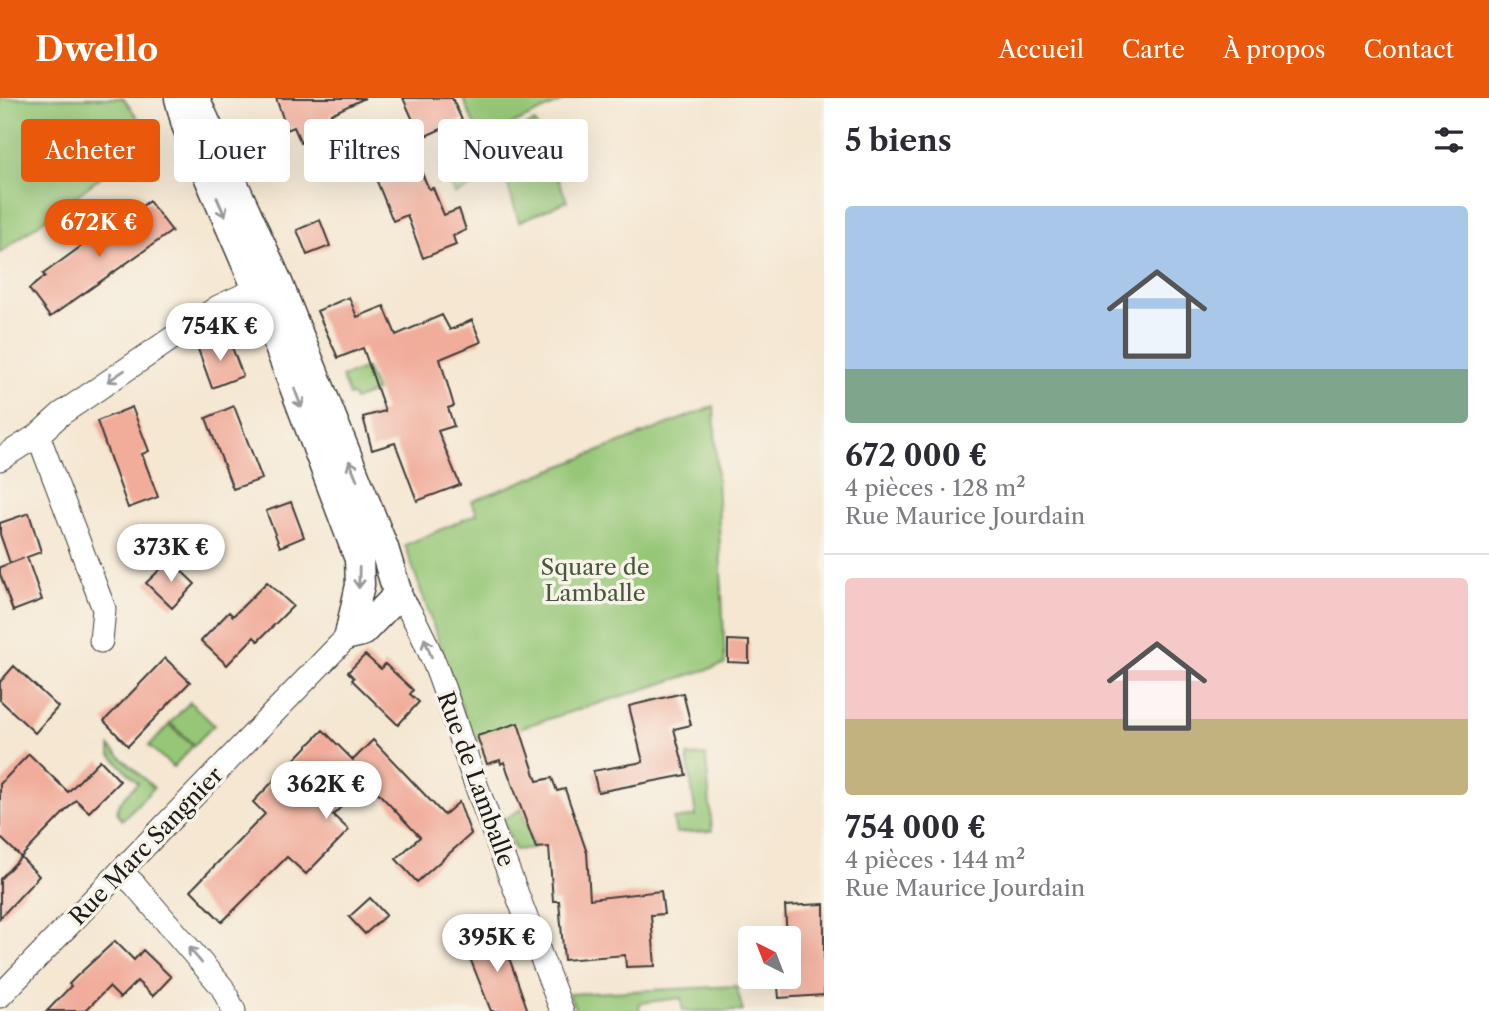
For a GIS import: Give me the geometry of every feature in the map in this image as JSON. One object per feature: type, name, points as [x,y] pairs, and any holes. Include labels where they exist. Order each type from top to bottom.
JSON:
[{"type":"street","points":[[179,98],[190,136],[267,284],[381,541],[397,591],[392,601],[362,632],[349,635],[360,585],[359,559],[267,284],[195,98]]},
{"type":"street","points":[[0,459],[218,307],[267,284]]},
{"type":"street","points":[[38,435],[104,609],[101,641]]},
{"type":"street","name":"Rue de Lamballe","points":[[397,591],[414,616],[428,647],[476,784],[562,1011]]},
{"type":"street","name":"Rue Marc Sangnier","points":[[0,996],[349,635]]},
{"type":"street","points":[[121,872],[222,987],[234,1011]]},
{"type":"green space","points":[[0,98],[123,98],[139,119],[21,119],[21,182],[94,182],[0,253]]},
{"type":"green space","points":[[463,98],[570,98],[524,119],[472,119]]},
{"type":"green space","points":[[449,182],[483,182],[455,194]]},
{"type":"green space","points":[[507,182],[559,182],[567,201],[519,222]]},
{"type":"green space","points":[[366,368],[376,391],[355,400],[352,395],[349,396],[342,377]]},
{"type":"green space","name":"Square de Lamballe","points":[[714,406],[725,664],[474,742],[405,545],[477,514],[472,501]]},
{"type":"green space","points":[[190,702],[214,725],[194,745],[170,723]]},
{"type":"green space","points":[[169,725],[193,746],[173,767],[149,746]]},
{"type":"green space","points":[[110,747],[154,788],[122,820],[117,812],[120,803],[138,783],[110,754]]},
{"type":"green space","points":[[706,755],[712,831],[676,833],[673,819],[696,816],[687,756]]},
{"type":"green space","points":[[521,809],[534,848],[515,850],[503,820]]},
{"type":"green space","points":[[736,986],[743,1011],[683,1011],[681,998],[640,1003],[639,1011],[576,1011],[569,994]]},
{"type":"building","points":[[276,98],[365,98],[331,114],[333,119],[304,119],[304,142],[301,143],[294,127],[290,129],[290,119],[283,119]]},
{"type":"building","points":[[403,98],[452,98],[462,119],[438,119],[438,131],[424,137],[424,119],[412,119]]},
{"type":"building","points":[[424,178],[429,189],[433,188],[444,215],[459,209],[466,230],[453,236],[456,245],[423,258],[407,215],[393,221],[377,182],[424,182]]},
{"type":"building","points":[[149,201],[172,231],[50,317],[29,289],[45,276],[43,274]]},
{"type":"building","points":[[320,220],[330,246],[307,255],[297,230]]},
{"type":"building","points":[[349,297],[357,317],[384,306],[396,335],[442,315],[450,330],[472,320],[481,342],[440,359],[454,406],[448,408],[454,426],[438,431],[460,485],[417,501],[395,443],[372,450],[363,417],[385,411],[363,348],[338,358],[317,311]]},
{"type":"building","points":[[228,337],[243,376],[212,388],[198,349]]},
{"type":"building","points":[[234,406],[262,479],[233,489],[206,418]]},
{"type":"building","points":[[132,407],[149,451],[142,454],[158,497],[128,508],[97,421]]},
{"type":"building","points":[[291,502],[304,537],[280,547],[266,511]]},
{"type":"building","points":[[29,513],[41,552],[27,557],[42,600],[13,611],[0,567],[24,558],[10,563],[0,534],[0,523]]},
{"type":"building","points":[[170,560],[195,584],[172,608],[146,583]]},
{"type":"building","points":[[267,582],[293,606],[258,641],[254,637],[227,665],[201,641],[229,612],[233,616]]},
{"type":"building","points":[[728,640],[749,641],[749,663],[728,662]]},
{"type":"building","points":[[365,655],[381,669],[385,664],[413,690],[410,694],[419,702],[398,725],[352,680],[354,678],[348,672]]},
{"type":"building","points":[[165,658],[190,682],[128,746],[104,721]]},
{"type":"building","points":[[14,666],[58,707],[35,733],[0,700],[0,682]]},
{"type":"building","points":[[683,693],[691,725],[674,729],[686,775],[598,792],[593,771],[643,762],[629,706]]},
{"type":"building","points":[[518,723],[537,781],[552,778],[557,791],[565,789],[587,853],[590,899],[661,891],[664,914],[651,915],[655,966],[626,967],[625,955],[564,960],[559,901],[553,901],[549,847],[536,848],[504,762],[501,764],[500,760],[487,764],[477,736]]},
{"type":"building","points":[[323,730],[353,760],[373,740],[444,815],[459,802],[471,834],[417,882],[396,859],[420,837],[367,781],[333,815],[349,830],[306,874],[287,857],[222,922],[191,890],[265,814],[253,802]]},
{"type":"building","points":[[29,754],[68,792],[100,760],[120,781],[89,812],[76,800],[21,857],[0,837],[0,784]]},
{"type":"building","points":[[21,857],[39,876],[0,918],[0,879]]},
{"type":"building","points":[[370,898],[386,915],[365,934],[349,917]]},
{"type":"building","points":[[824,904],[824,995],[779,998],[778,989],[802,989],[802,926],[786,926],[785,906]]},
{"type":"building","points":[[497,924],[528,1011],[491,1011],[468,953]]},
{"type":"building","points":[[115,941],[134,960],[143,950],[171,977],[153,996],[137,981],[120,998],[109,987],[85,1011],[47,1011],[71,986],[69,984]]}]
